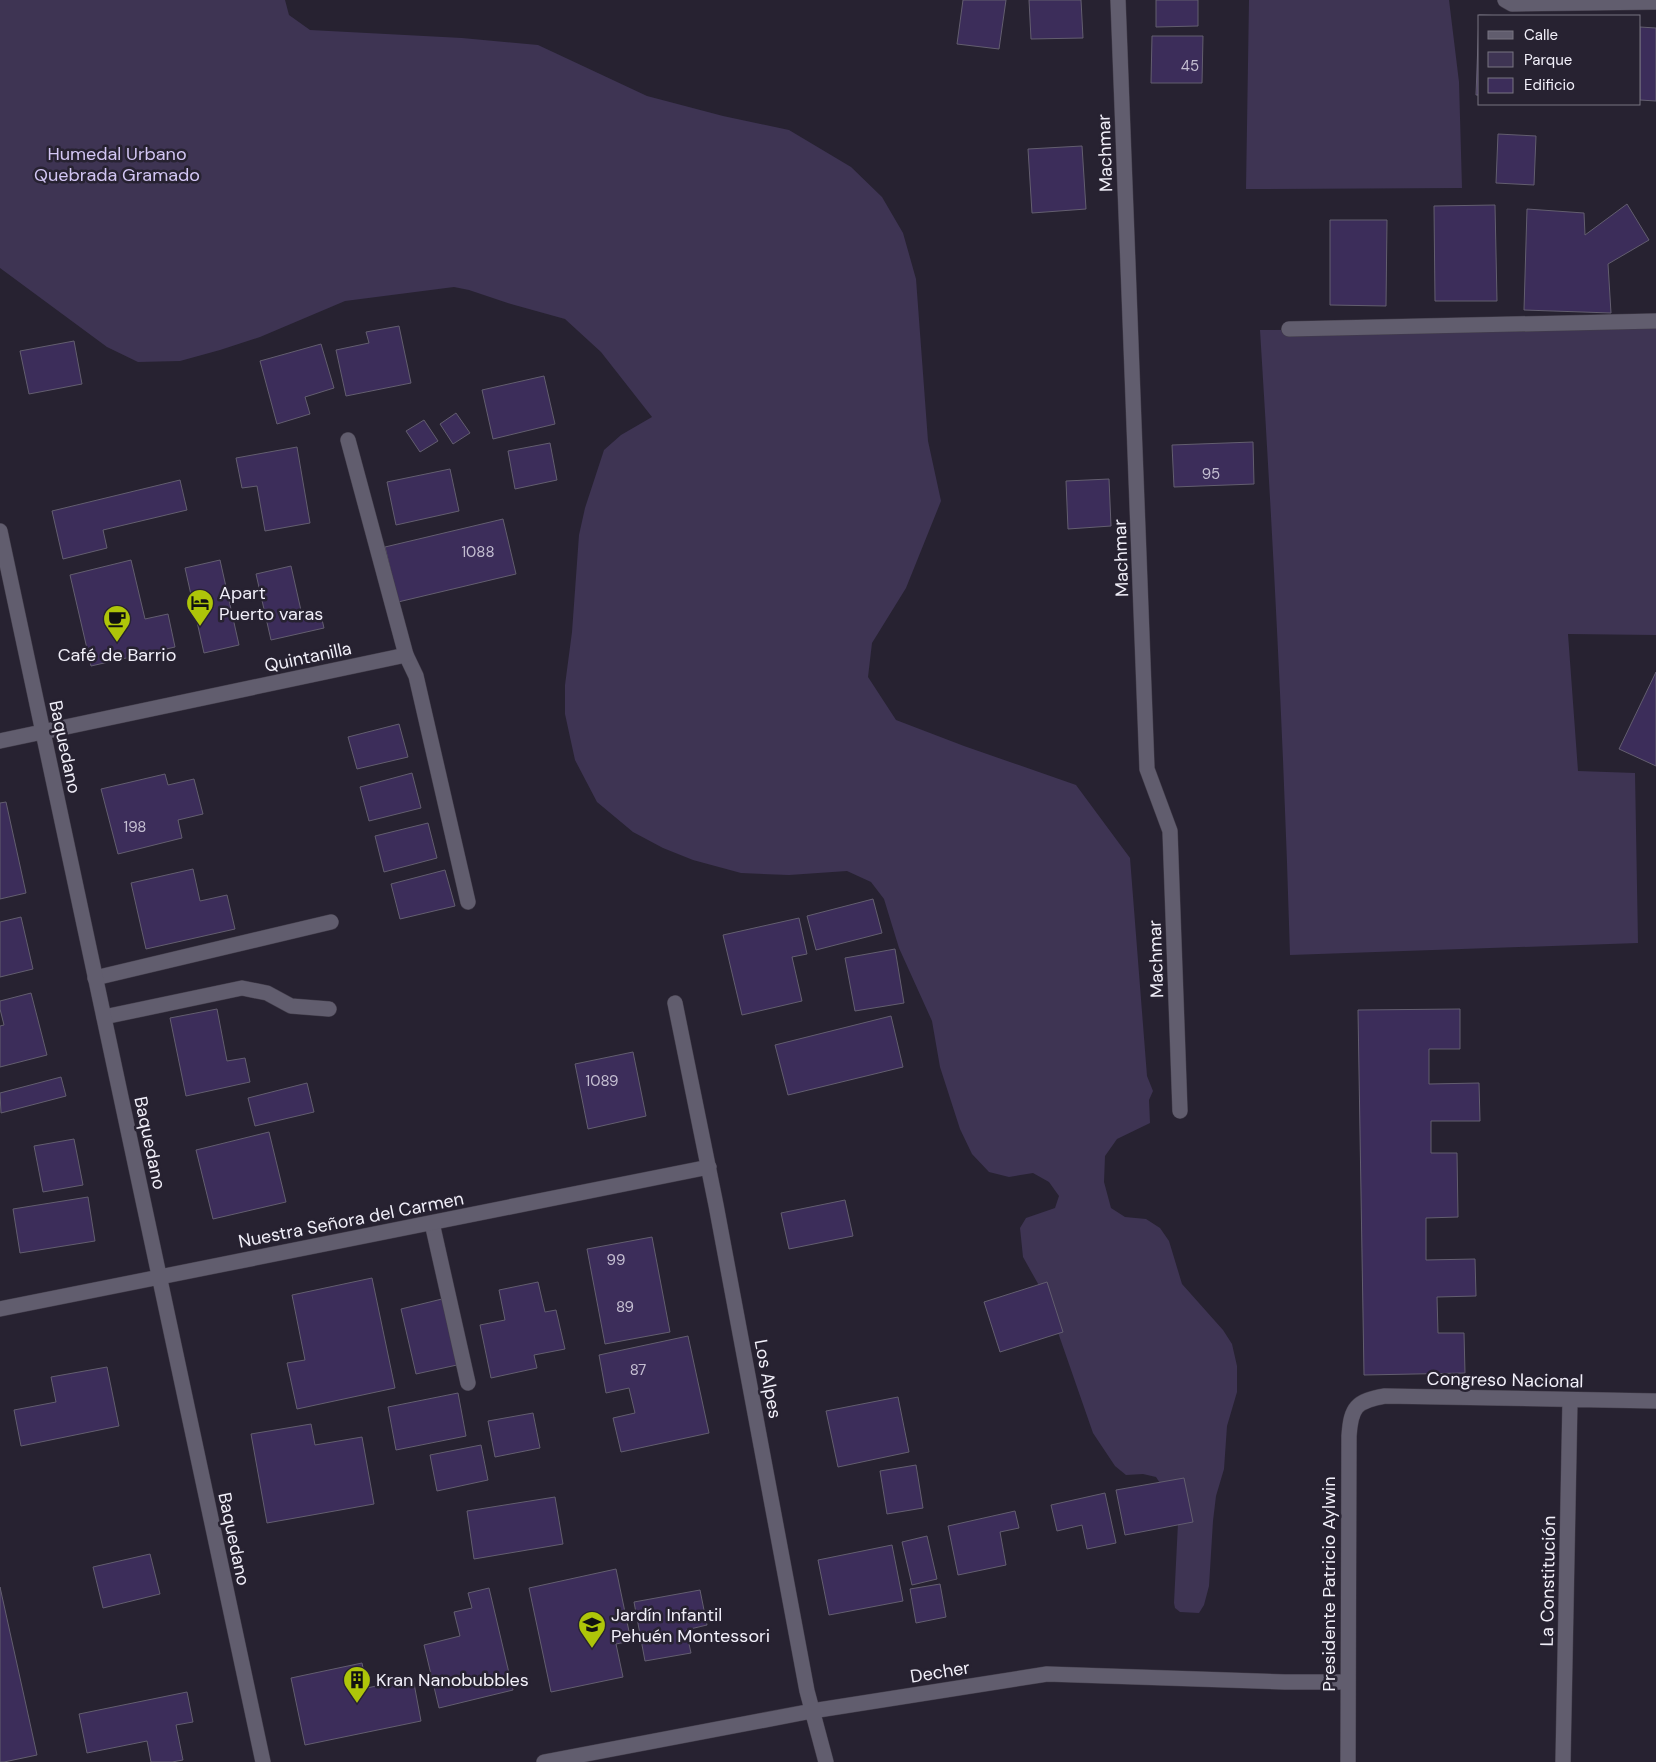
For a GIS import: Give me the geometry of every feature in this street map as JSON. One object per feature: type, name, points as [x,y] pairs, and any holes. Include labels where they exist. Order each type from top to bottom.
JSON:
[{"type":"street","name":"Machmar","points":[[1118,0],[1147,768],[1170,831],[1180,1111]]},
{"type":"street","points":[[1505,0],[1512,4],[1656,2]]},
{"type":"street","points":[[1289,330],[1656,321]]},
{"type":"street","points":[[348,440],[406,655],[416,676],[468,902]]},
{"type":"street","name":"Baquedano","points":[[0,531],[263,1762]]},
{"type":"street","name":"Quintanilla","points":[[0,741],[406,655]]},
{"type":"street","points":[[95,978],[331,922]]},
{"type":"street","points":[[104,1017],[242,988],[267,993],[291,1006],[329,1009]]},
{"type":"street","name":"Los Alpes","points":[[675,1003],[709,1167],[812,1710],[826,1762]]},
{"type":"street","name":"Nuestra Señora del Carmen","points":[[0,1309],[709,1167]]},
{"type":"street","points":[[432,1223],[468,1384]]},
{"type":"street","name":"Congreso Nacional","points":[[1355,1407],[1370,1398],[1385,1396],[1656,1401]]},
{"type":"street","name":"La Constitución","points":[[1563,1762],[1570,1400]]},
{"type":"street","name":"Presidente Patricio Aylwin","points":[[1348,1762],[1349,1436],[1350,1418],[1355,1407]]},
{"type":"street","name":"Decher","points":[[544,1762],[812,1710],[1047,1674],[1275,1682],[1348,1682]]},
{"type":"green space","name":"Humedal Urbano Quebrada Gramado","points":[[0,0],[285,0],[289,15],[310,30],[462,38],[538,45],[647,96],[723,116],[789,130],[851,167],[882,197],[903,233],[916,279],[928,441],[941,501],[906,588],[872,643],[868,677],[896,720],[1076,785],[1130,858],[1147,1076],[1153,1091],[1149,1100],[1150,1123],[1117,1139],[1105,1156],[1104,1182],[1111,1208],[1125,1217],[1146,1219],[1160,1228],[1169,1241],[1182,1284],[1223,1330],[1232,1344],[1237,1366],[1237,1392],[1227,1426],[1224,1469],[1216,1496],[1209,1586],[1204,1605],[1199,1613],[1180,1612],[1175,1608],[1178,1523],[1165,1491],[1156,1477],[1143,1474],[1126,1475],[1115,1466],[1093,1433],[1046,1298],[1023,1257],[1020,1228],[1026,1218],[1055,1208],[1059,1196],[1049,1182],[1033,1173],[1009,1177],[989,1172],[972,1154],[960,1129],[940,1067],[932,1021],[899,948],[884,899],[871,882],[847,871],[789,875],[741,873],[693,860],[663,848],[633,832],[597,802],[575,760],[565,714],[565,685],[572,632],[579,535],[585,508],[604,450],[621,435],[652,417],[601,352],[565,319],[454,287],[345,301],[260,337],[180,361],[138,362],[107,347],[0,268]]},
{"type":"green space","points":[[1249,0],[1449,0],[1459,82],[1462,188],[1246,189]]},
{"type":"green space","points":[[1656,327],[1656,635],[1568,634],[1578,771],[1635,773],[1638,943],[1290,955],[1278,642],[1260,330]]},
{"type":"building","points":[[963,0],[1006,0],[999,49],[957,44]]},
{"type":"building","points":[[1029,0],[1081,0],[1083,38],[1031,39]]},
{"type":"building","points":[[1156,0],[1198,0],[1198,26],[1156,27]]},
{"type":"building","points":[[1641,27],[1656,28],[1656,101],[1641,100]]},
{"type":"building","points":[[1152,36],[1203,36],[1202,83],[1151,83]]},
{"type":"building","points":[[1478,42],[1478,95],[1476,95]]},
{"type":"building","points":[[1498,134],[1536,136],[1534,185],[1496,183]]},
{"type":"building","points":[[1082,146],[1086,209],[1032,213],[1028,149]]},
{"type":"building","points":[[1627,204],[1649,240],[1608,264],[1611,313],[1524,310],[1527,209],[1584,213],[1585,235]]},
{"type":"building","points":[[1495,205],[1497,301],[1435,301],[1434,206]]},
{"type":"building","points":[[1330,220],[1387,220],[1386,306],[1330,305]]},
{"type":"building","points":[[399,326],[411,383],[346,396],[336,350],[369,343],[366,332]]},
{"type":"building","points":[[74,341],[82,384],[29,394],[20,351]]},
{"type":"building","points":[[321,344],[334,388],[305,397],[310,414],[277,424],[260,361]]},
{"type":"building","points":[[544,376],[555,424],[493,439],[482,390]]},
{"type":"building","points":[[456,413],[470,433],[453,444],[440,424]]},
{"type":"building","points":[[424,420],[438,441],[420,452],[406,431]]},
{"type":"building","points":[[1253,442],[1254,484],[1174,487],[1172,445]]},
{"type":"building","points":[[550,443],[557,480],[515,489],[508,451]]},
{"type":"building","points":[[297,447],[310,523],[265,531],[257,486],[242,488],[236,458]]},
{"type":"building","points":[[450,469],[459,511],[396,525],[387,482]]},
{"type":"building","points":[[1109,479],[1111,526],[1068,529],[1066,481]]},
{"type":"building","points":[[180,480],[187,510],[103,530],[107,548],[63,559],[52,511]]},
{"type":"building","points":[[503,519],[516,574],[398,602],[385,547]]},
{"type":"building","points":[[131,560],[145,619],[168,614],[175,647],[91,666],[70,575]]},
{"type":"building","points":[[220,560],[239,645],[204,653],[185,568]]},
{"type":"building","points":[[291,566],[302,615],[320,611],[324,628],[271,640],[256,574]]},
{"type":"building","points":[[1656,672],[1656,766],[1619,749]]},
{"type":"building","points":[[399,724],[408,757],[357,769],[348,737]]},
{"type":"building","points":[[412,773],[421,808],[369,821],[360,787]]},
{"type":"building","points":[[165,774],[168,785],[194,779],[203,814],[178,820],[182,838],[118,854],[101,789]]},
{"type":"building","points":[[6,802],[26,893],[0,899],[0,803]]},
{"type":"building","points":[[428,823],[437,858],[384,872],[375,836]]},
{"type":"building","points":[[193,869],[200,901],[227,895],[235,929],[146,949],[131,883]]},
{"type":"building","points":[[445,870],[455,906],[400,919],[391,884]]},
{"type":"building","points":[[873,899],[882,933],[816,950],[807,916]]},
{"type":"building","points":[[21,917],[33,969],[0,977],[0,922]]},
{"type":"building","points":[[799,918],[807,954],[792,957],[802,1001],[742,1015],[723,935]]},
{"type":"building","points":[[895,949],[904,1003],[855,1011],[845,958]]},
{"type":"building","points":[[31,993],[47,1055],[0,1067],[0,1026],[4,1025],[0,1001]]},
{"type":"building","points":[[217,1009],[227,1061],[245,1058],[250,1082],[186,1096],[170,1018]]},
{"type":"building","points":[[1460,1009],[1460,1049],[1429,1049],[1429,1084],[1479,1083],[1480,1121],[1431,1121],[1431,1153],[1457,1153],[1458,1217],[1426,1218],[1426,1260],[1475,1259],[1476,1296],[1437,1297],[1438,1333],[1464,1333],[1465,1373],[1364,1375],[1358,1010]]},
{"type":"building","points":[[891,1016],[903,1067],[788,1095],[775,1045]]},
{"type":"building","points":[[633,1052],[646,1116],[588,1129],[575,1064]]},
{"type":"building","points":[[61,1077],[66,1096],[1,1113],[0,1093]]},
{"type":"building","points":[[307,1083],[314,1112],[255,1126],[248,1098]]},
{"type":"building","points":[[269,1132],[286,1202],[213,1219],[196,1150]]},
{"type":"building","points":[[74,1139],[83,1185],[43,1192],[34,1146]]},
{"type":"building","points":[[88,1197],[95,1241],[20,1253],[13,1209]]},
{"type":"building","points":[[845,1200],[853,1236],[789,1249],[781,1213]]},
{"type":"building","points":[[652,1237],[670,1332],[605,1344],[587,1249]]},
{"type":"building","points":[[372,1278],[395,1388],[297,1409],[287,1363],[305,1360],[292,1295]]},
{"type":"building","points":[[538,1282],[545,1312],[556,1310],[565,1349],[534,1355],[537,1368],[491,1378],[480,1325],[505,1320],[499,1290]]},
{"type":"building","points":[[1047,1282],[1063,1332],[1000,1352],[984,1302]]},
{"type":"building","points":[[442,1299],[457,1365],[416,1374],[401,1309]]},
{"type":"building","points":[[688,1336],[709,1433],[621,1452],[613,1418],[635,1413],[629,1388],[606,1393],[599,1355]]},
{"type":"building","points":[[107,1367],[119,1426],[21,1446],[14,1410],[56,1402],[51,1377]]},
{"type":"building","points":[[458,1393],[466,1436],[396,1450],[388,1407]]},
{"type":"building","points":[[898,1397],[909,1452],[838,1467],[826,1411]]},
{"type":"building","points":[[533,1413],[540,1448],[495,1457],[488,1421]]},
{"type":"building","points":[[311,1424],[315,1445],[362,1437],[374,1504],[267,1523],[251,1434]]},
{"type":"building","points":[[481,1445],[488,1480],[437,1491],[430,1455]]},
{"type":"building","points":[[916,1465],[923,1508],[887,1514],[880,1471]]},
{"type":"building","points":[[1184,1478],[1193,1522],[1125,1535],[1116,1490]]},
{"type":"building","points":[[1105,1493],[1116,1543],[1087,1549],[1082,1525],[1057,1531],[1051,1505]]},
{"type":"building","points":[[555,1497],[563,1544],[474,1559],[467,1511]]},
{"type":"building","points":[[1015,1511],[1019,1528],[1000,1532],[1006,1565],[958,1575],[948,1526]]},
{"type":"building","points":[[927,1536],[937,1579],[912,1585],[902,1542]]},
{"type":"building","points":[[892,1545],[903,1601],[829,1615],[818,1560]]},
{"type":"building","points":[[150,1554],[160,1594],[103,1608],[93,1567]]},
{"type":"building","points":[[616,1569],[631,1641],[616,1644],[623,1677],[551,1692],[529,1588]]},
{"type":"building","points":[[940,1584],[946,1617],[916,1623],[910,1589]]},
{"type":"building","points":[[0,1587],[37,1755],[4,1762],[0,1762]]},
{"type":"building","points":[[489,1588],[513,1690],[439,1708],[424,1645],[460,1636],[454,1612],[472,1608],[468,1593]]},
{"type":"building","points":[[700,1590],[707,1625],[686,1630],[691,1653],[645,1661],[634,1602]]},
{"type":"building","name":"Kran Nanobubbles","points":[[362,1663],[367,1688],[413,1678],[421,1721],[305,1745],[291,1678]]},
{"type":"building","points":[[187,1692],[193,1722],[176,1725],[183,1760],[151,1762],[147,1741],[87,1753],[79,1714]]},
{"type":"place","name":"Apart Puerto varas","points":[[200,627]]},
{"type":"place","name":"Café de Barrio","points":[[117,643]]},
{"type":"place","name":"Jardín Infantil Pehuén Montessori","points":[[592,1649]]},
{"type":"place","name":"Kran Nanobubbles","points":[[357,1704]]}]
